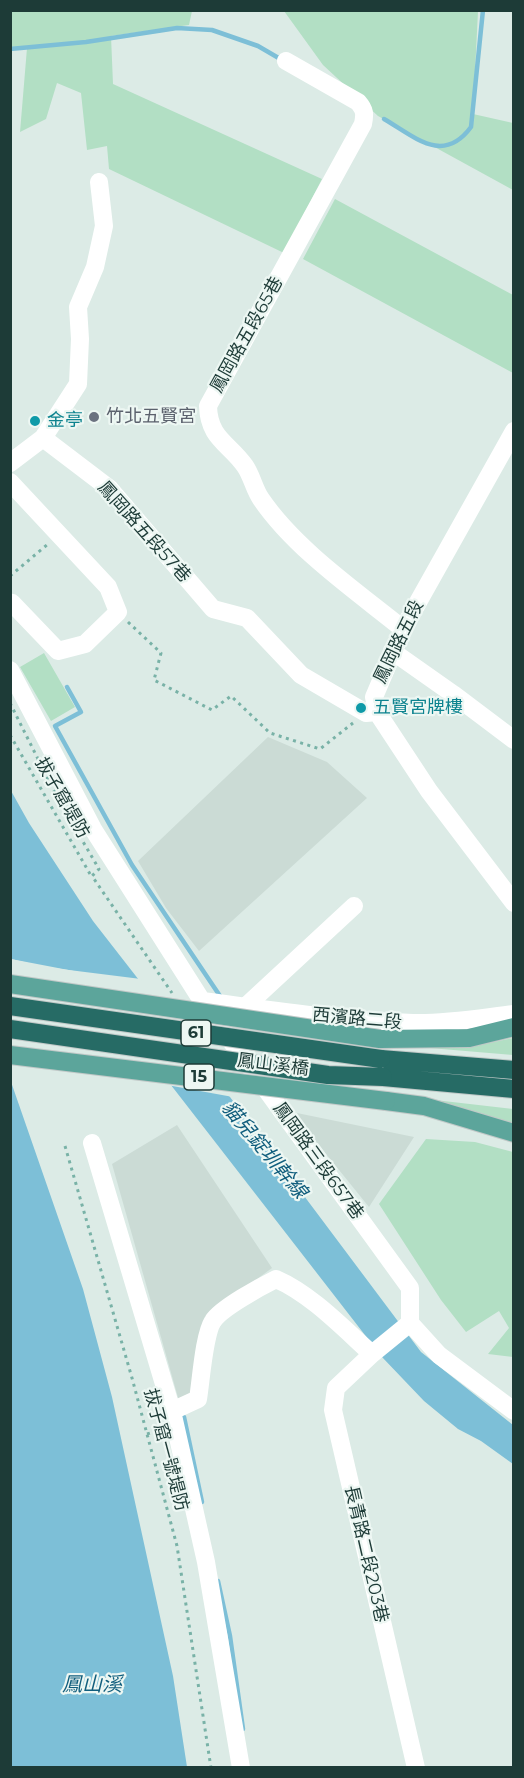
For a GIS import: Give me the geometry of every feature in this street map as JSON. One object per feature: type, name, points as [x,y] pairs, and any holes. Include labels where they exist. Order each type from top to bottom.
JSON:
[{"type":"highway","name":"鳳山溪橋","points":[[10,1006],[382,1068]]},
{"type":"highway","name":"鳳山溪橋","points":[[10,1029],[328,1075],[382,1068]]},
{"type":"highway","name":"61","points":[[382,1068],[513,1070]]},
{"type":"highway","name":"61","points":[[382,1068],[513,1089]]},
{"type":"main road","points":[[10,984],[183,1009]]},
{"type":"main road","name":"西濱路二段","points":[[183,1009],[380,1039],[469,1038],[513,1027]]},
{"type":"main road","name":"鳳山溪橋","points":[[10,1055],[424,1106],[513,1133]]},
{"type":"street","name":"鳳岡路五段65巷","points":[[286,61],[358,102],[364,110],[363,124],[208,406],[208,418],[221,441],[245,467],[260,498],[288,531],[330,570],[403,629]]},
{"type":"street","points":[[10,463],[43,438],[78,384],[80,339],[78,307],[95,267],[104,226],[99,182]]},
{"type":"street","name":"鳳岡路五段","points":[[371,712],[374,697],[403,629],[513,431]]},
{"type":"street","name":"鳳岡路五段57巷","points":[[43,438],[110,489],[213,609],[247,618],[301,675],[371,712]]},
{"type":"street","points":[[10,482],[108,587],[118,612],[85,644],[58,651],[12,603],[10,604]]},
{"type":"street","points":[[392,651],[513,740]]},
{"type":"street","name":"鳳岡路三段657巷","points":[[10,670],[93,829],[202,1001],[410,1288],[410,1323]]},
{"type":"street","points":[[371,712],[513,903]]},
{"type":"street","points":[[245,1007],[354,906]]},
{"type":"street","name":"西濱路二段","points":[[202,1001],[302,1014],[414,1023],[463,1021],[513,1014]]},
{"type":"street","points":[[92,1143],[172,1411],[206,1562],[241,1767]]},
{"type":"street","points":[[172,1411],[198,1399],[207,1340],[213,1320],[234,1304],[276,1279],[316,1305],[372,1354]]},
{"type":"street","points":[[410,1323],[439,1355],[513,1411]]},
{"type":"street","name":"長青路二段203巷","points":[[410,1323],[336,1388],[333,1410],[416,1767]]},
{"type":"path","points":[[10,576],[59,534]]},
{"type":"path","points":[[118,612],[161,653],[154,681],[212,710],[231,696],[270,733],[320,750],[371,712]]},
{"type":"path","points":[[10,703],[58,799],[99,869],[92,876],[183,1009]]},
{"type":"path","name":"拔子窟堤防","points":[[10,735],[90,873]]},
{"type":"path","name":"拔子窟一號堤防","points":[[65,1146],[132,1378],[177,1546],[211,1767]]},
{"type":"shaded area","points":[[268,737],[327,762],[367,798],[199,951],[166,908],[138,861]]},
{"type":"shaded area","points":[[292,1112],[414,1137],[369,1207]]},
{"type":"shaded area","points":[[177,1125],[272,1268],[204,1318],[192,1396],[179,1401],[112,1164]]},
{"type":"green space","points":[[11,11],[192,11],[189,25],[111,36],[113,84],[322,179],[284,253],[109,169],[107,146],[87,150],[81,93],[57,83],[46,119],[20,132],[27,48],[11,48]]},
{"type":"green space","points":[[284,11],[478,11],[473,114],[513,123],[513,190],[378,116],[323,65]]},
{"type":"green space","points":[[335,199],[513,295],[513,373],[303,259]]},
{"type":"green space","points":[[44,653],[75,707],[51,721],[20,667]]},
{"type":"green space","points":[[513,1038],[513,1055],[406,1046],[484,1044]]},
{"type":"green space","points":[[435,1100],[513,1109],[513,1124]]},
{"type":"green space","points":[[426,1139],[475,1142],[513,1152],[513,1357],[488,1354],[509,1328],[499,1311],[466,1332],[441,1300],[379,1204]]},
{"type":"water","name":"貓兒錠圳幹線","points":[[10,789],[29,823],[93,921],[230,1097],[421,1352],[513,1425],[513,1464],[481,1441],[458,1429],[424,1401],[382,1357],[84,973],[11,959]]},
{"type":"water","name":"鳳山溪","points":[[10,1079],[83,1289],[112,1397],[173,1676],[187,1767],[11,1767]]},
{"type":"pier","points":[[11,959],[45,967],[141,979],[233,1097],[167,1085],[82,976],[10,962]]},
{"type":"waterway","points":[[384,119],[418,139],[439,146],[450,144],[471,127],[483,10]]},
{"type":"waterway","points":[[10,49],[86,42],[177,28],[212,30],[258,46],[282,60]]},
{"type":"waterway","points":[[67,687],[81,712],[55,726],[132,865],[220,996]]},
{"type":"waterway","points":[[184,1417],[202,1502]]},
{"type":"waterway","points":[[218,1581],[230,1636],[243,1729]]},
{"type":"place","name":"竹北五賢宮","points":[[94,417]]},
{"type":"place","name":"金亭","points":[[35,421]]},
{"type":"place","name":"五賢宮牌樓","points":[[361,708]]}]
